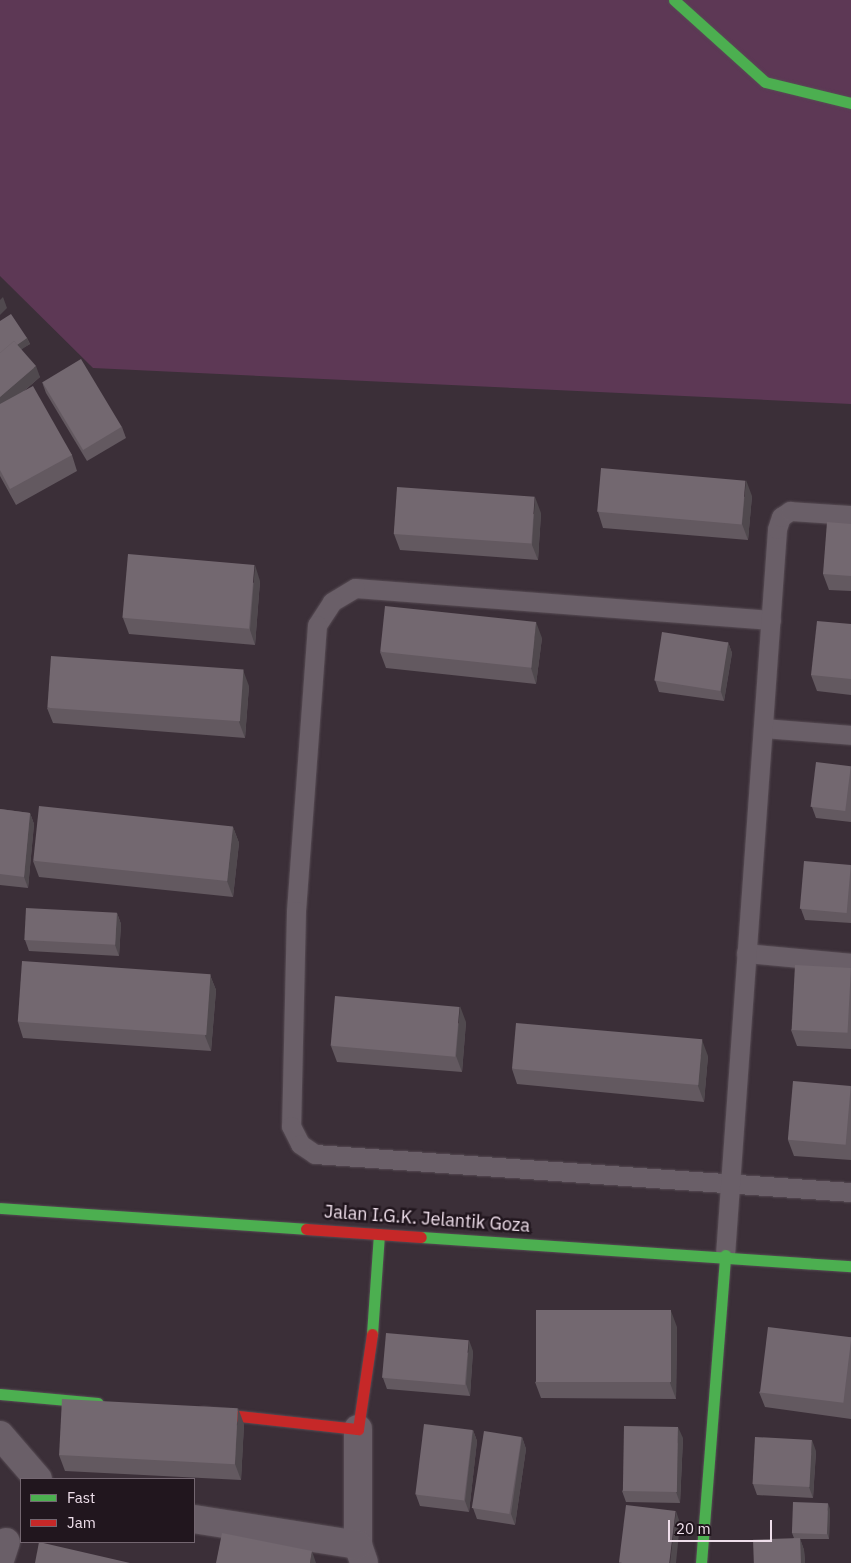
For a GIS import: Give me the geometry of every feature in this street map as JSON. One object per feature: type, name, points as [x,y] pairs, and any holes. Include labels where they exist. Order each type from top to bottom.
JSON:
[{"type":"street","points":[[674,0],[765,82],[851,103]]},
{"type":"street","name":"Jalan I.G.K. Jelantik Goza","points":[[0,1208],[725,1255],[851,1266]]},
{"type":"street","points":[[195,1519],[361,1554],[358,1429],[371,1345],[379,1234]]},
{"type":"street","points":[[701,1563],[725,1255]]},
{"type":"street","points":[[0,1394],[108,1404]]},
{"type":"street","points":[[187,1411],[358,1429]]},
{"type":"street","points":[[0,1435],[37,1478]]},
{"type":"lane","points":[[725,1255],[728,1184],[771,620],[781,517],[790,511],[851,515]]},
{"type":"lane","points":[[771,620],[355,588],[332,602],[317,625],[314,654],[296,911],[291,1126],[300,1144],[315,1154],[851,1192]]},
{"type":"lane","points":[[763,728],[851,735]]},
{"type":"lane","points":[[746,953],[851,963]]},
{"type":"shaded area","points":[[0,0],[851,0],[851,404],[93,368],[0,276]]},
{"type":"building","points":[[11,314],[27,338],[17,345],[14,341],[0,353],[0,321]]},
{"type":"building","points":[[14,341],[36,366],[0,397],[0,353]]},
{"type":"building","points":[[81,359],[122,427],[83,450],[42,382]]},
{"type":"building","points":[[33,386],[72,455],[10,489],[0,470],[0,404]]},
{"type":"building","points":[[601,468],[745,481],[742,524],[597,512]]},
{"type":"building","points":[[397,487],[535,497],[531,544],[394,534]]},
{"type":"building","points":[[827,522],[851,524],[851,576],[823,574]]},
{"type":"building","points":[[128,554],[255,565],[249,629],[122,618]]},
{"type":"building","points":[[385,606],[536,622],[531,668],[380,652]]},
{"type":"building","points":[[817,621],[851,624],[851,679],[811,675]]},
{"type":"building","points":[[662,632],[728,642],[721,691],[654,680]]},
{"type":"building","points":[[51,656],[244,669],[240,721],[47,708]]},
{"type":"building","points":[[816,762],[851,766],[845,811],[811,807]]},
{"type":"building","points":[[39,806],[233,826],[227,881],[33,861]]},
{"type":"building","points":[[0,809],[30,813],[24,877],[0,874]]},
{"type":"building","points":[[804,861],[851,865],[847,913],[800,909]]},
{"type":"building","points":[[26,908],[117,913],[115,945],[24,940]]},
{"type":"building","points":[[22,961],[211,974],[206,1035],[18,1022]]},
{"type":"building","points":[[795,965],[851,968],[848,1033],[792,1030]]},
{"type":"building","points":[[335,996],[460,1007],[455,1057],[331,1046]]},
{"type":"building","points":[[516,1023],[702,1039],[698,1085],[512,1069]]},
{"type":"building","points":[[793,1081],[851,1086],[846,1145],[788,1140]]},
{"type":"building","points":[[536,1310],[671,1310],[671,1382],[536,1382]]},
{"type":"building","points":[[768,1327],[851,1337],[843,1403],[760,1393]]},
{"type":"building","points":[[386,1333],[469,1340],[465,1385],[382,1378]]},
{"type":"building","points":[[62,1399],[238,1408],[235,1464],[59,1455]]},
{"type":"building","points":[[424,1424],[473,1430],[464,1500],[415,1494]]},
{"type":"building","points":[[624,1426],[678,1427],[677,1492],[623,1491]]},
{"type":"building","points":[[484,1431],[522,1437],[509,1514],[472,1508]]},
{"type":"building","points":[[755,1437],[812,1440],[809,1487],[753,1484]]},
{"type":"building","points":[[793,1502],[828,1503],[827,1534],[792,1533]]},
{"type":"building","points":[[626,1505],[676,1511],[669,1563],[619,1563]]},
{"type":"building","points":[[222,1533],[312,1551],[310,1563],[216,1563]]},
{"type":"building","points":[[800,1538],[801,1563],[754,1563],[753,1540]]},
{"type":"building","points":[[39,1543],[43,1543],[130,1563],[35,1563]]},
{"type":"traffic: fast","points":[[674,0],[765,82],[851,103]]},
{"type":"traffic: fast","points":[[0,1208],[306,1229]]},
{"type":"traffic: fast","points":[[372,1334],[379,1234]]},
{"type":"traffic: fast","points":[[421,1237],[851,1266]]},
{"type":"traffic: fast","points":[[701,1563],[725,1255]]},
{"type":"traffic: fast","points":[[0,1394],[98,1403]]},
{"type":"traffic: jam","points":[[306,1229],[421,1237]]},
{"type":"traffic: jam","points":[[203,1412],[358,1429],[372,1334]]}]
